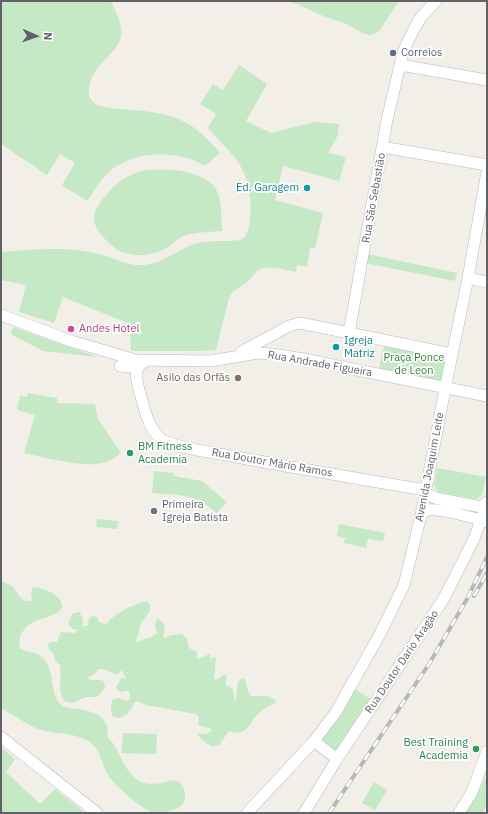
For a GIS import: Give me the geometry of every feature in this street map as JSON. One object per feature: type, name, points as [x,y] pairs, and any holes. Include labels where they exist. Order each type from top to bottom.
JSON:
[{"type":"street","name":"Rua São Sebastião","points":[[349,333],[387,120],[403,52],[412,30],[421,17],[436,1]]},
{"type":"street","points":[[400,65],[487,80]]},
{"type":"street","points":[[382,147],[487,164]]},
{"type":"street","name":"Avenida Joaquim Leite","points":[[247,813],[314,741],[336,712],[380,634],[398,598],[408,571],[421,515],[468,278],[487,172]]},
{"type":"street","points":[[468,278],[487,282]]},
{"type":"street","name":"Rua Andrade Figueira","points":[[1,316],[71,341],[118,360],[129,359],[139,366],[224,360],[251,354],[272,354],[487,396]]},
{"type":"street","points":[[224,360],[292,325],[305,324],[452,354]]},
{"type":"street","name":"Rua Doutor Mário Ramos","points":[[139,366],[152,427],[159,438],[168,443],[207,452],[425,490],[433,497],[471,506],[481,507],[487,502]]},
{"type":"street","name":"Rua Doutor Dario Aragão","points":[[304,813],[337,759],[443,600],[484,521],[487,502]]},
{"type":"street","points":[[421,515],[425,511],[430,510],[458,514],[484,521]]},
{"type":"street","points":[[1,737],[97,813]]},
{"type":"street","points":[[314,741],[337,759]]},
{"type":"street","points":[[459,813],[472,792],[487,751]]},
{"type":"green space","points":[[1,1],[111,1],[119,19],[122,32],[121,37],[118,44],[99,66],[91,80],[89,93],[91,99],[94,103],[103,107],[150,112],[182,121],[193,127],[220,153],[205,166],[194,160],[170,155],[157,154],[132,159],[120,164],[110,171],[87,201],[62,185],[75,163],[60,154],[47,175],[1,144]]},
{"type":"green space","points":[[286,1],[399,1],[379,31],[370,35],[362,33],[347,24]]},
{"type":"green space","points":[[239,65],[267,84],[246,121],[271,133],[315,122],[339,124],[338,135],[328,153],[346,157],[339,181],[283,166],[275,200],[323,213],[315,248],[310,248],[307,267],[297,265],[296,272],[275,268],[260,269],[245,284],[234,291],[228,302],[216,350],[131,351],[130,329],[125,322],[63,297],[54,323],[19,312],[26,285],[1,280],[1,252],[40,249],[78,250],[103,255],[129,264],[146,265],[161,261],[194,244],[241,240],[246,236],[251,213],[250,193],[244,173],[234,157],[208,128],[216,114],[200,104],[213,84],[223,90]]},
{"type":"green space","points":[[165,169],[186,172],[205,179],[212,184],[217,191],[220,200],[222,231],[183,236],[170,246],[149,254],[129,254],[119,251],[109,243],[97,230],[94,221],[94,214],[96,210],[106,195],[122,180],[147,170]]},
{"type":"green space","points":[[367,254],[457,273],[455,281],[365,263]]},
{"type":"green space","points":[[13,327],[98,357],[43,351],[12,335]]},
{"type":"green space","name":"Praça Ponce de Leon","points":[[385,341],[450,355],[443,387],[378,373]]},
{"type":"green space","points":[[28,393],[57,398],[57,403],[95,404],[98,419],[121,453],[107,462],[85,464],[24,453],[35,415],[17,410],[20,396],[27,397]]},
{"type":"green space","points":[[437,468],[486,477],[482,495],[477,499],[474,499],[438,492],[434,485]]},
{"type":"green space","points":[[154,471],[174,473],[174,476],[202,481],[227,502],[217,513],[202,502],[194,499],[179,495],[152,493]]},
{"type":"green space","points":[[97,519],[118,521],[117,529],[96,527]]},
{"type":"green space","points":[[339,524],[385,533],[383,541],[368,539],[366,548],[344,543],[345,538],[337,536]]},
{"type":"green space","points":[[1,581],[13,587],[21,599],[26,601],[32,600],[31,592],[33,587],[48,591],[60,599],[62,608],[56,614],[33,622],[24,630],[20,637],[21,649],[41,656],[48,664],[54,691],[59,703],[64,707],[95,713],[104,720],[107,726],[108,739],[114,744],[125,765],[135,778],[140,782],[154,784],[172,780],[180,783],[185,794],[185,800],[182,805],[167,812],[151,812],[134,801],[111,779],[97,750],[91,743],[85,739],[73,735],[41,730],[1,708]]},
{"type":"green space","points":[[147,601],[150,605],[150,611],[140,624],[135,643],[152,637],[157,633],[155,626],[157,619],[159,619],[165,625],[163,637],[165,638],[171,635],[182,634],[187,639],[189,648],[197,652],[197,659],[210,654],[210,659],[216,657],[214,679],[218,679],[224,674],[225,675],[227,678],[226,685],[233,689],[235,704],[238,682],[243,678],[251,696],[268,696],[276,700],[275,703],[267,707],[255,717],[244,731],[229,731],[220,744],[213,747],[205,742],[196,733],[207,734],[212,729],[198,725],[199,717],[196,714],[146,705],[137,701],[126,715],[117,718],[112,716],[112,700],[118,698],[127,701],[130,699],[130,693],[128,691],[120,692],[116,688],[121,678],[126,679],[122,670],[117,675],[103,669],[99,669],[95,674],[87,678],[94,681],[102,680],[104,682],[105,688],[98,696],[86,697],[73,703],[64,701],[60,688],[60,665],[55,661],[54,654],[49,650],[48,645],[50,642],[57,642],[61,632],[75,633],[79,630],[73,629],[68,624],[72,614],[78,612],[80,613],[83,620],[82,627],[88,625],[89,619],[93,615],[97,617],[99,622],[106,625],[113,617],[124,610],[136,604]]},
{"type":"green space","points":[[353,688],[372,700],[338,755],[317,740]]},
{"type":"green space","points":[[123,733],[157,734],[156,754],[122,753]]},
{"type":"green space","points":[[1,747],[15,759],[6,772],[40,804],[55,789],[83,811],[81,813],[1,813]]},
{"type":"green space","points":[[487,774],[487,806],[482,813],[465,813],[476,797]]},
{"type":"green space","points":[[374,782],[387,790],[375,810],[362,803]]},
{"type":"railway","points":[[329,813],[429,664],[467,599],[487,557]]},
{"type":"railway","points":[[474,596],[487,573]]},
{"type":"place","name":"Correios","points":[[393,53]]},
{"type":"place","name":"Ed. Garagem","points":[[307,188]]},
{"type":"place","name":"Andes Hotel","points":[[71,329]]},
{"type":"place","name":"Igreja Matriz","points":[[336,347]]},
{"type":"place","name":"Asilo das Orfãs","points":[[238,378]]},
{"type":"place","name":"BM Fitness Academia","points":[[130,453]]},
{"type":"place","name":"Primeira Igreja Batista","points":[[154,511]]},
{"type":"place","name":"Best Training Academia","points":[[476,749]]}]
